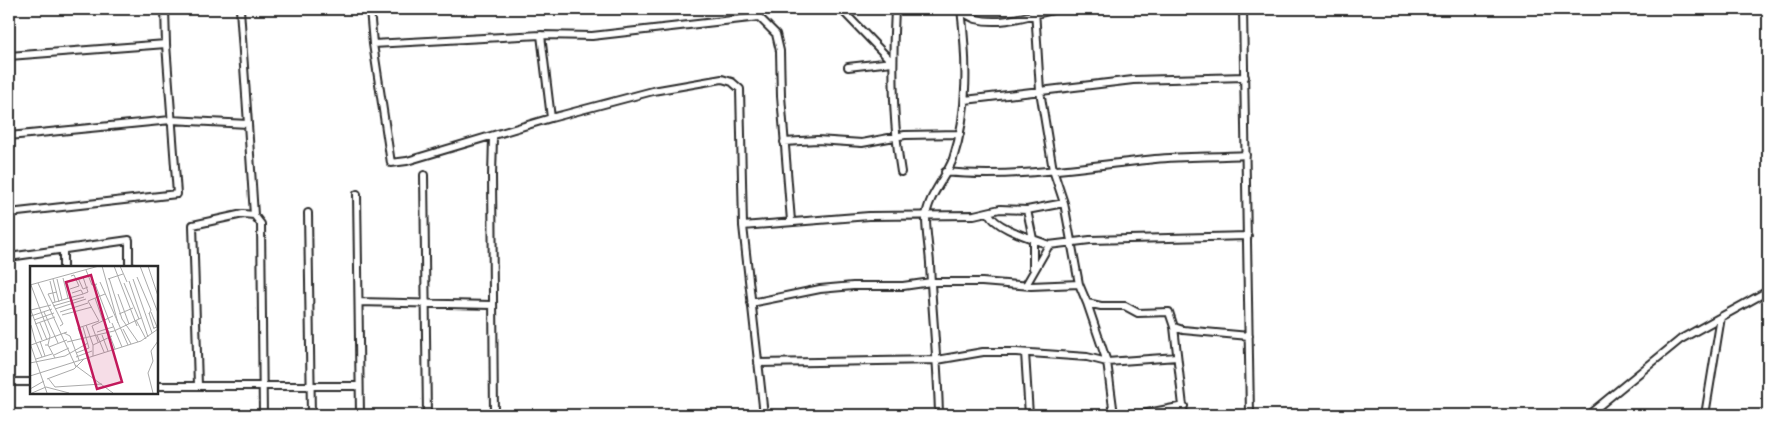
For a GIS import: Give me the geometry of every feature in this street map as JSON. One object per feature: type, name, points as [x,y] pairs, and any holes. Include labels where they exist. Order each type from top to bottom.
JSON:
[{"type":"street","points":[[9,213],[177,194],[165,9]]},
{"type":"street","points":[[240,9],[254,215],[261,224],[263,415]]},
{"type":"street","points":[[370,9],[373,44],[391,163],[407,161],[493,137],[550,118],[653,91],[722,79],[732,82],[740,89],[743,226],[764,415]]},
{"type":"street","points":[[373,44],[541,35],[592,36],[756,13],[764,9]]},
{"type":"street","points":[[841,9],[892,62]]},
{"type":"street","points":[[895,9],[892,62],[895,137],[901,172]]},
{"type":"street","points":[[960,9],[974,18],[990,21],[1057,9]]},
{"type":"street","points":[[939,415],[937,360],[926,216],[945,172],[952,162],[960,134],[965,100],[964,39],[960,9]]},
{"type":"street","points":[[1243,9],[1250,415]]},
{"type":"street","points":[[1035,12],[1040,91],[1053,170],[1064,203],[1079,284],[1107,362],[1114,415]]},
{"type":"street","points":[[756,13],[776,34],[780,51],[784,142],[791,221]]},
{"type":"street","points":[[541,35],[550,118]]},
{"type":"street","points":[[9,56],[166,44]]},
{"type":"street","points":[[848,67],[892,62]]},
{"type":"street","points":[[965,100],[1133,80],[1245,77]]},
{"type":"street","points":[[9,136],[171,120],[248,124]]},
{"type":"street","points":[[784,142],[817,140],[862,143],[929,133],[960,134]]},
{"type":"street","points":[[493,137],[492,306],[494,415]]},
{"type":"street","points":[[945,172],[982,176],[1156,159],[1246,155]]},
{"type":"street","points":[[424,174],[427,415]]},
{"type":"street","points":[[357,194],[360,415]]},
{"type":"street","points":[[743,226],[869,216],[988,213],[1000,209],[1028,210],[1064,203]]},
{"type":"street","points":[[1028,210],[1033,239],[1034,271]]},
{"type":"street","points":[[308,213],[311,415]]},
{"type":"street","points":[[988,213],[990,218],[1001,226],[1049,246],[1090,240],[1248,236]]},
{"type":"street","points":[[198,385],[193,225],[243,214],[254,215]]},
{"type":"street","points":[[9,257],[63,251],[129,240],[129,266]]},
{"type":"street","points":[[1026,285],[1049,246]]},
{"type":"street","points":[[63,251],[63,266]]},
{"type":"street","points":[[751,303],[820,289],[903,286],[930,282],[982,282],[1026,285],[1079,284]]},
{"type":"street","points":[[1588,415],[1682,339],[1768,291]]},
{"type":"street","points":[[359,302],[425,302],[492,306]]},
{"type":"street","points":[[1086,303],[1100,306],[1125,306],[1138,313],[1169,312],[1174,327],[1184,415]]},
{"type":"street","points":[[1704,415],[1721,317]]},
{"type":"street","points":[[1174,327],[1183,330],[1249,336]]},
{"type":"street","points":[[758,363],[937,360],[983,352],[1087,357],[1107,362],[1177,358]]},
{"type":"street","points":[[1025,353],[1029,415]]},
{"type":"street","points":[[9,382],[30,382]]},
{"type":"street","points":[[158,386],[359,386]]},
{"type":"street","points":[[1137,415],[1184,406]]}]
